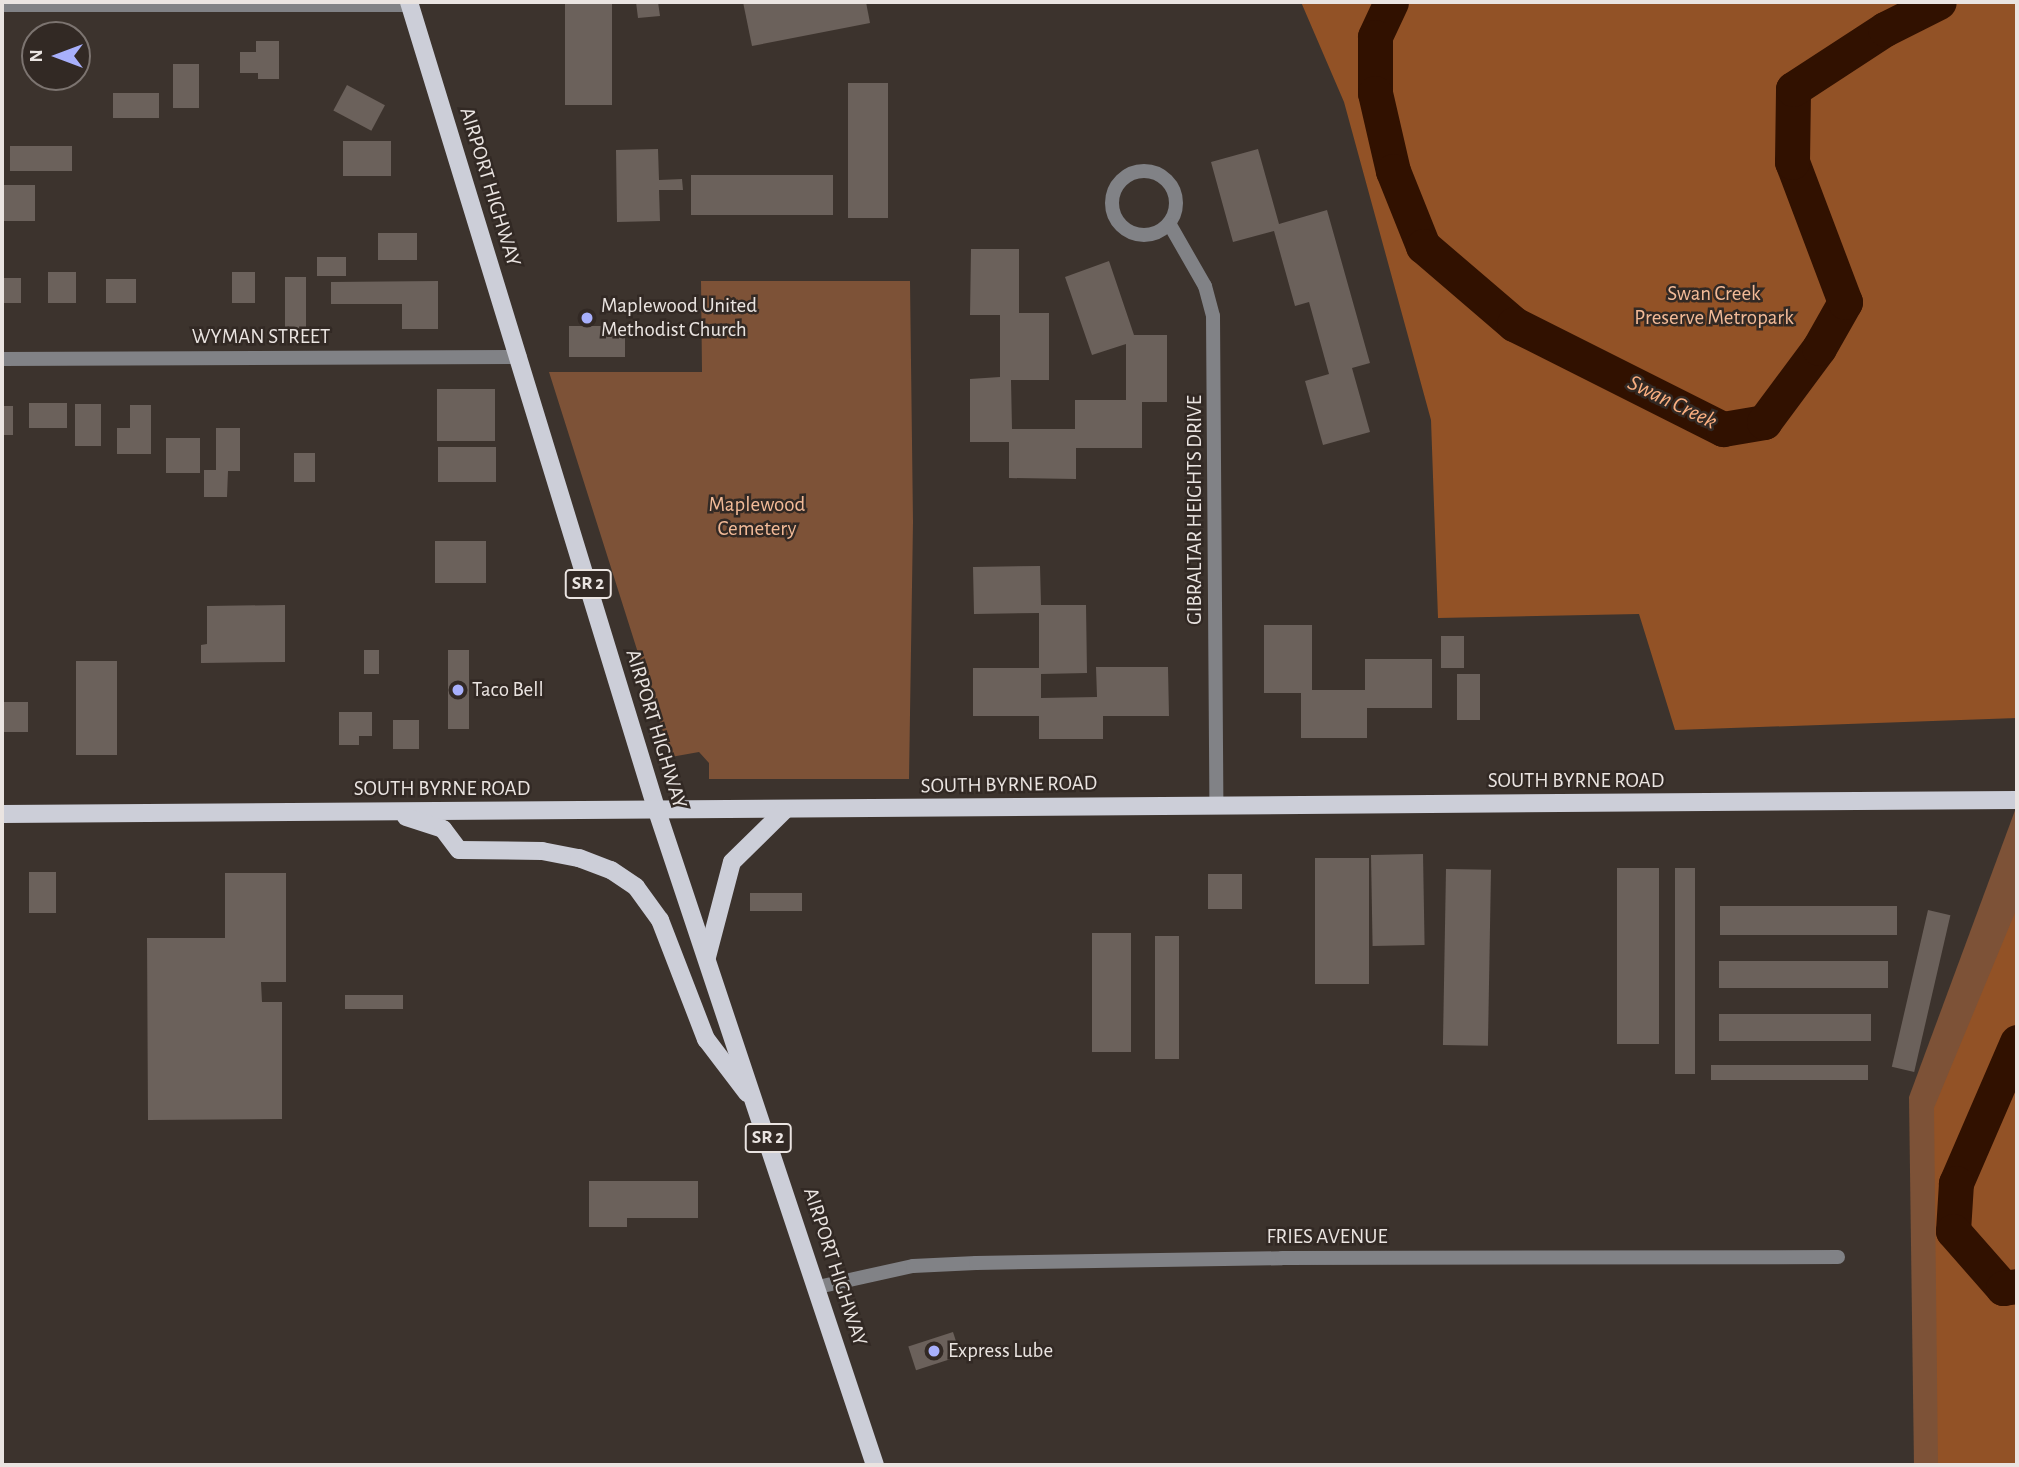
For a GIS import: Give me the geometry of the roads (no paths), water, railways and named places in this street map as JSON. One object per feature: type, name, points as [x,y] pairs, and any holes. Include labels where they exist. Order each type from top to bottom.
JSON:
[{"type":"main road","name":"AIRPORT HIGHWAY","points":[[410,4],[657,811],[818,1287],[875,1465]]},
{"type":"main road","name":"SOUTH BYRNE ROAD","points":[[2,814],[2017,800]]},
{"type":"main road","points":[[707,957],[732,862],[785,810]]},
{"type":"main road","points":[[389,812],[443,829],[459,850],[542,851],[579,858],[611,870],[636,887],[660,920],[706,1039],[758,1108]]},
{"type":"street","points":[[2,5],[410,4]]},
{"type":"street","points":[[1141,171],[1164,178],[1176,199],[1170,225],[1149,235],[1127,230],[1118,222],[1113,210],[1118,183],[1141,171]]},
{"type":"street","name":"GIBRALTAR HEIGHTS DRIVE","points":[[1170,225],[1205,286],[1214,326],[1216,806]]},
{"type":"street","name":"WYMAN STREET","points":[[2,359],[520,357]]},
{"type":"street","name":"FRIES AVENUE","points":[[818,1287],[913,1266],[976,1263],[1282,1258],[1838,1257]]},
{"type":"waterway","name":"Swan Creek","points":[[1391,2],[1375,37],[1375,93],[1393,171],[1423,246],[1514,324],[1723,429],[1764,422],[1819,348],[1845,302],[1792,162],[1793,89],[1885,29],[1939,2]]},
{"type":"waterway","name":"Swan Creek","points":[[2017,1042],[1956,1183],[1953,1231],[2003,1288],[2017,1286]]},
{"type":"place","name":"Maplewood United Methodist Church","points":[[587,318]]},
{"type":"place","name":"Taco Bell","points":[[458,690]]},
{"type":"place","name":"Express Lube","points":[[934,1351]]},
{"type":"park label","name":"Swan Creek Preserve Metropark","points":[[1714,306]]},
{"type":"park label","name":"Maplewood Cemetery","points":[[757,517]]}]
